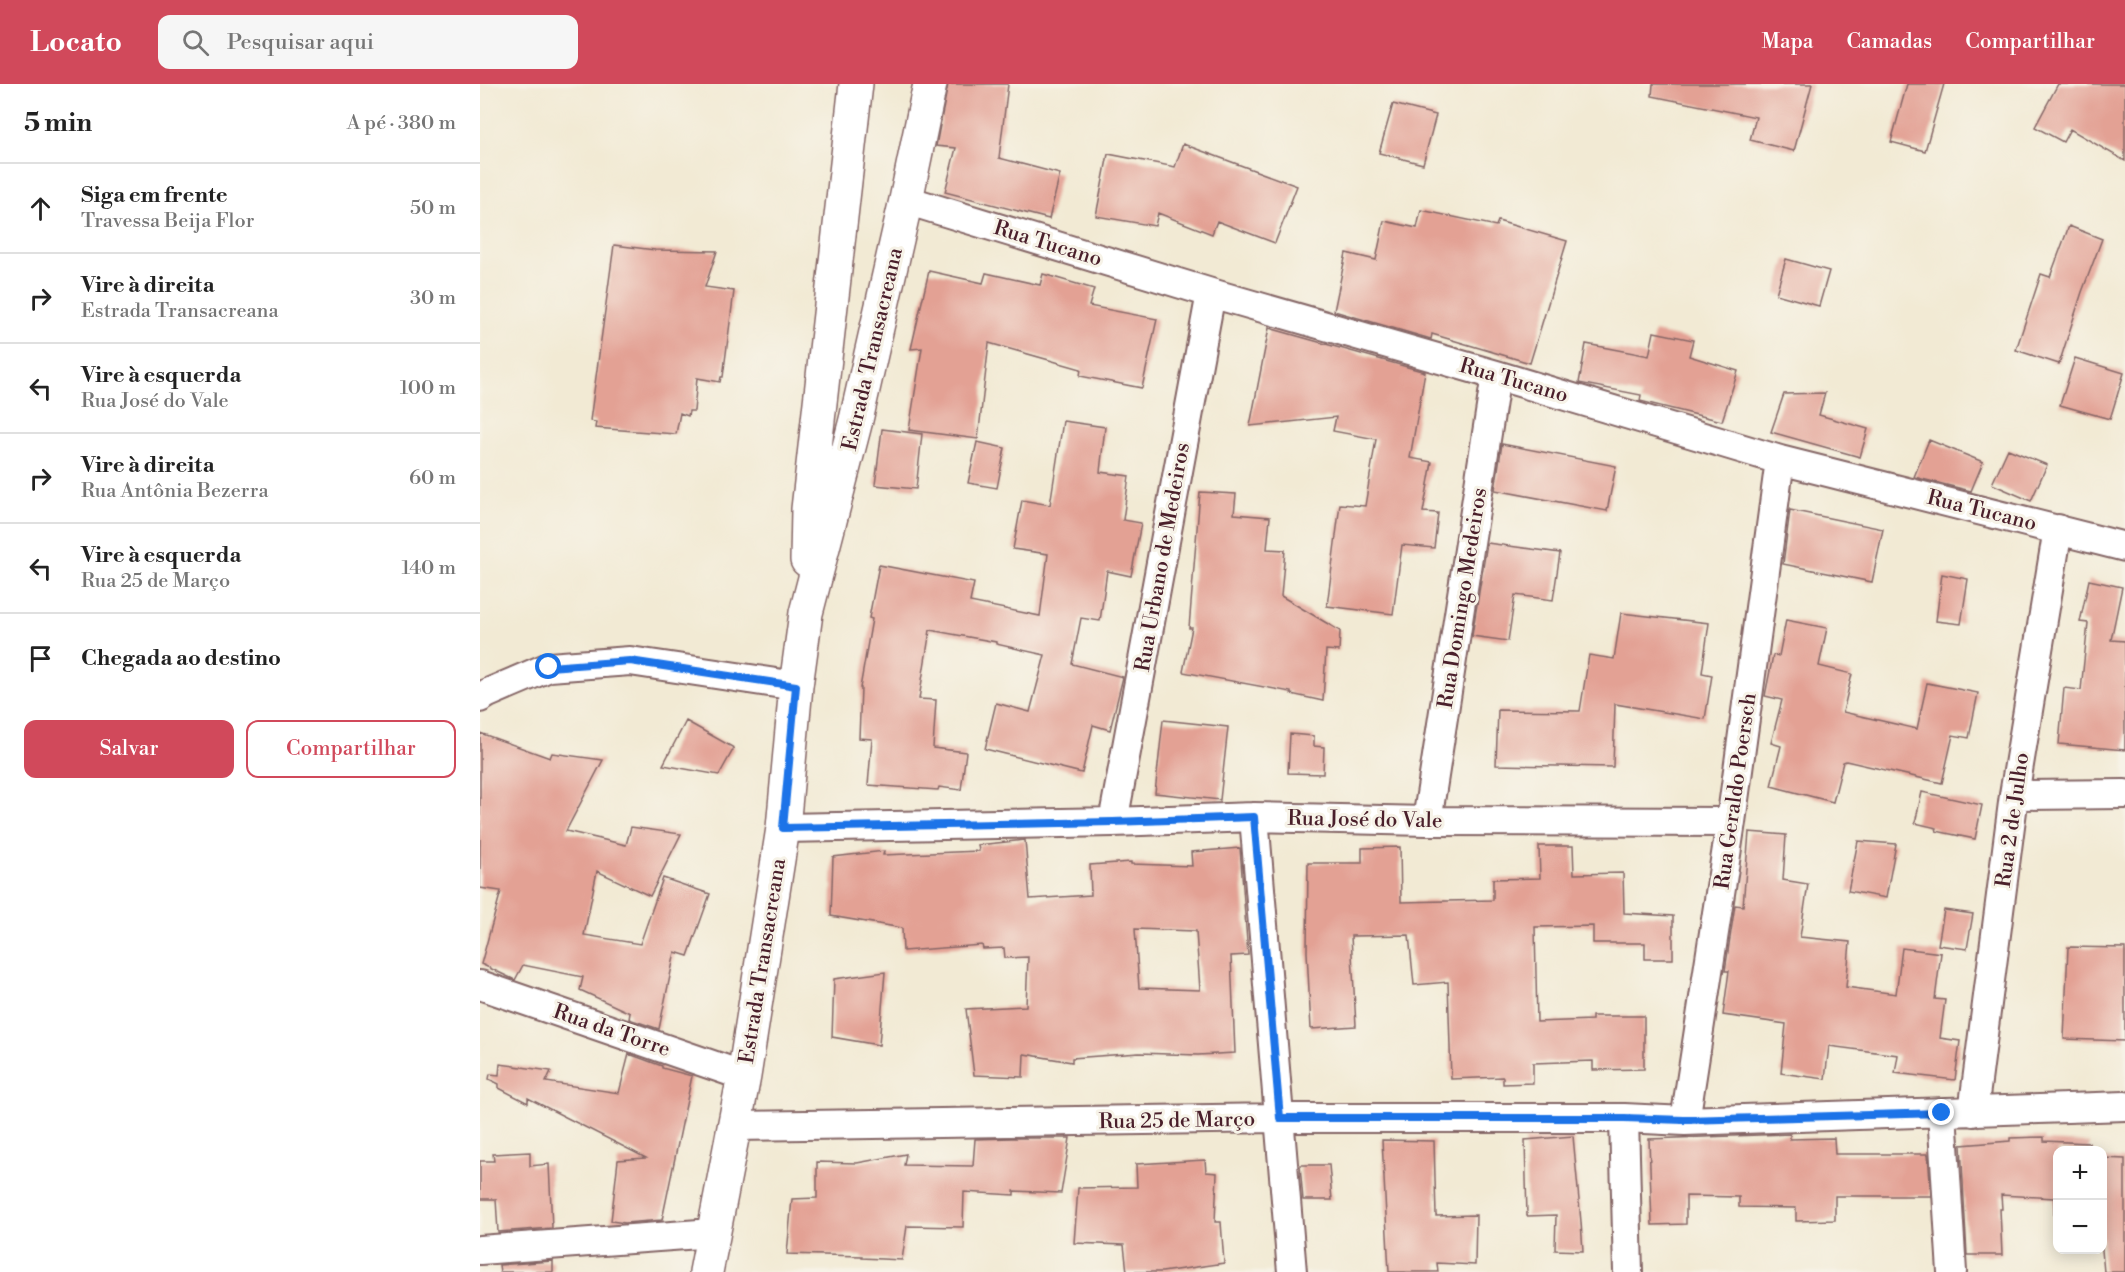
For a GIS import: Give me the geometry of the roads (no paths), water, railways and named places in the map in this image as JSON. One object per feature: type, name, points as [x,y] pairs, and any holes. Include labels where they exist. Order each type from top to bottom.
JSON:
[{"type":"street","name":"Estrada Transacreana","points":[[807,613],[808,509],[856,84]]},
{"type":"street","name":"Estrada Transacreana","points":[[706,1272],[744,1076],[783,828],[796,686],[807,613],[853,431],[930,84]]},
{"type":"street","name":"Rua Tucano","points":[[906,200],[1210,293],[1780,460],[2058,529],[2125,548]]},
{"type":"street","name":"Rua Urbano de Medeiros","points":[[1113,822],[1210,293]]},
{"type":"street","name":"Rua Domingo Medeiros","points":[[1427,821],[1496,375]]},
{"type":"street","name":"Rua Geraldo Poersch","points":[[1684,1120],[1731,822],[1780,460]]},
{"type":"street","name":"Rua 2 de Julho","points":[[1973,1112],[2014,795],[2058,529]]},
{"type":"street","points":[[480,698],[549,667],[630,661],[796,686]]},
{"type":"street","points":[[2014,795],[2125,795]]},
{"type":"street","name":"Rua José do Vale","points":[[783,828],[1254,817],[1427,821],[1731,822]]},
{"type":"street","points":[[1254,817],[1292,1272]]},
{"type":"street","name":"Rua da Torre","points":[[480,985],[744,1076]]},
{"type":"street","name":"Rua 25 de Março","points":[[733,1126],[1280,1118],[1684,1120],[2125,1107]]},
{"type":"street","points":[[1942,1113],[1952,1272]]},
{"type":"street","points":[[1624,1118],[1628,1272]]},
{"type":"street","points":[[480,1250],[713,1233]]}]
